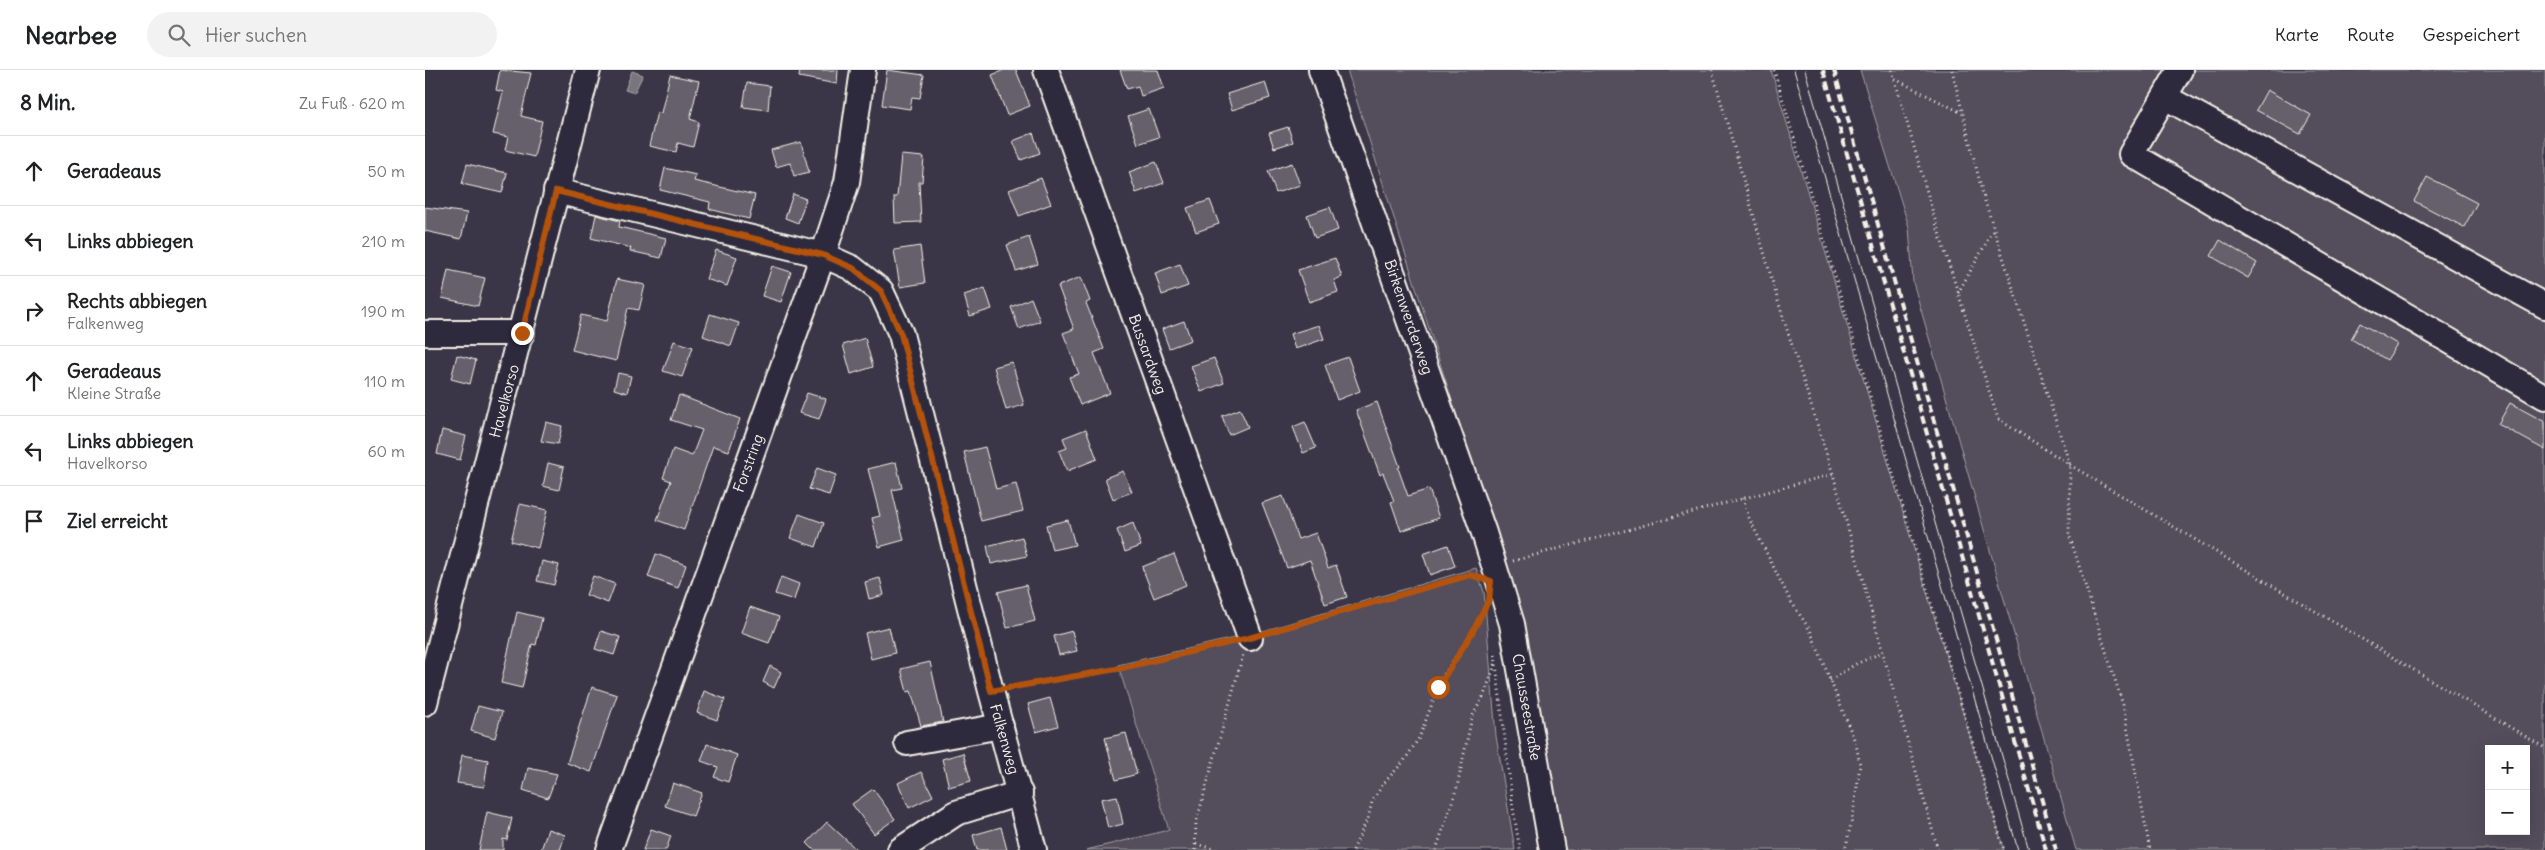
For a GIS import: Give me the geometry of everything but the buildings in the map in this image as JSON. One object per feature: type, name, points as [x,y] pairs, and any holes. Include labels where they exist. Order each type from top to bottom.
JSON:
[{"type":"street","name":"Havelkorso","points":[[425,703],[522,333],[556,191],[588,70]]},
{"type":"street","name":"Forstring","points":[[609,850],[823,255],[847,182],[863,70]]},
{"type":"street","name":"Bussardweg","points":[[1046,70],[1249,638]]},
{"type":"street","name":"Birkenwerderweg","points":[[1321,70],[1495,566]]},
{"type":"street","points":[[2180,70],[2131,154],[2545,397]]},
{"type":"street","points":[[2165,97],[2545,306]]},
{"type":"street","name":"Falkenweg","points":[[556,191],[823,255],[853,268],[881,291],[901,334],[991,691],[1034,850]]},
{"type":"street","points":[[425,334],[522,333]]},
{"type":"street","name":"Chausseestraße","points":[[1495,566],[1512,624],[1552,850]]},
{"type":"street","points":[[907,742],[1001,726]]},
{"type":"street","points":[[901,850],[956,813],[1020,793]]},
{"type":"path","points":[[1712,70],[1778,301],[1833,474],[1938,850]]},
{"type":"path","points":[[1774,70],[2004,850]]},
{"type":"path","points":[[1892,70],[1958,294],[1998,418],[2070,464],[2545,748]]},
{"type":"path","points":[[1952,70],[1994,229],[2070,464],[2069,534],[2123,705],[2150,850]]},
{"type":"path","points":[[1895,79],[1963,114]]},
{"type":"path","points":[[1958,294],[1994,229]]},
{"type":"path","points":[[991,691],[1122,668],[1249,638],[1470,575],[1491,581],[1495,566],[1833,474]]},
{"type":"path","points":[[1743,498],[1749,518],[1790,600],[1810,630],[1856,744],[1860,765],[1853,815],[1845,850]]},
{"type":"path","points":[[1353,850],[1368,818],[1372,802],[1383,784],[1404,761],[1419,738],[1443,678],[1472,633],[1489,600],[1490,609]]},
{"type":"path","points":[[1195,850],[1196,823],[1243,652],[1249,638]]},
{"type":"path","points":[[1495,646],[1513,808],[1520,850]]},
{"type":"path","points":[[1830,680],[1856,664],[1883,652]]},
{"type":"path","points":[[1436,850],[1457,787],[1472,717],[1484,695],[1496,661]]},
{"type":"path","points":[[1195,844],[1217,850]]},
{"type":"shaded area","points":[[1347,70],[1771,70],[2004,850],[1563,850],[1521,618]]},
{"type":"shaded area","points":[[1860,70],[2545,70],[2545,850],[2076,850],[1913,282],[1909,227]]},
{"type":"shaded area","points":[[632,71],[643,75],[634,93],[625,90]]},
{"type":"shaded area","points":[[1476,568],[1484,592],[1496,736],[1515,850],[1086,850],[1169,830],[1118,665],[1260,632]]},
{"type":"tram line","points":[[1794,70],[2018,850]]},
{"type":"tram line","points":[[1805,70],[2029,850]]},
{"type":"railway","points":[[1823,70],[2046,850]]},
{"type":"railway","points":[[1834,70],[2056,850]]},
{"type":"route","points":[[522,333],[556,191],[823,255],[853,268],[881,291],[901,334],[991,691],[1122,668],[1249,638],[1470,575],[1491,581],[1488,594],[1489,600],[1472,633],[1467,638],[1438,687]]}]
